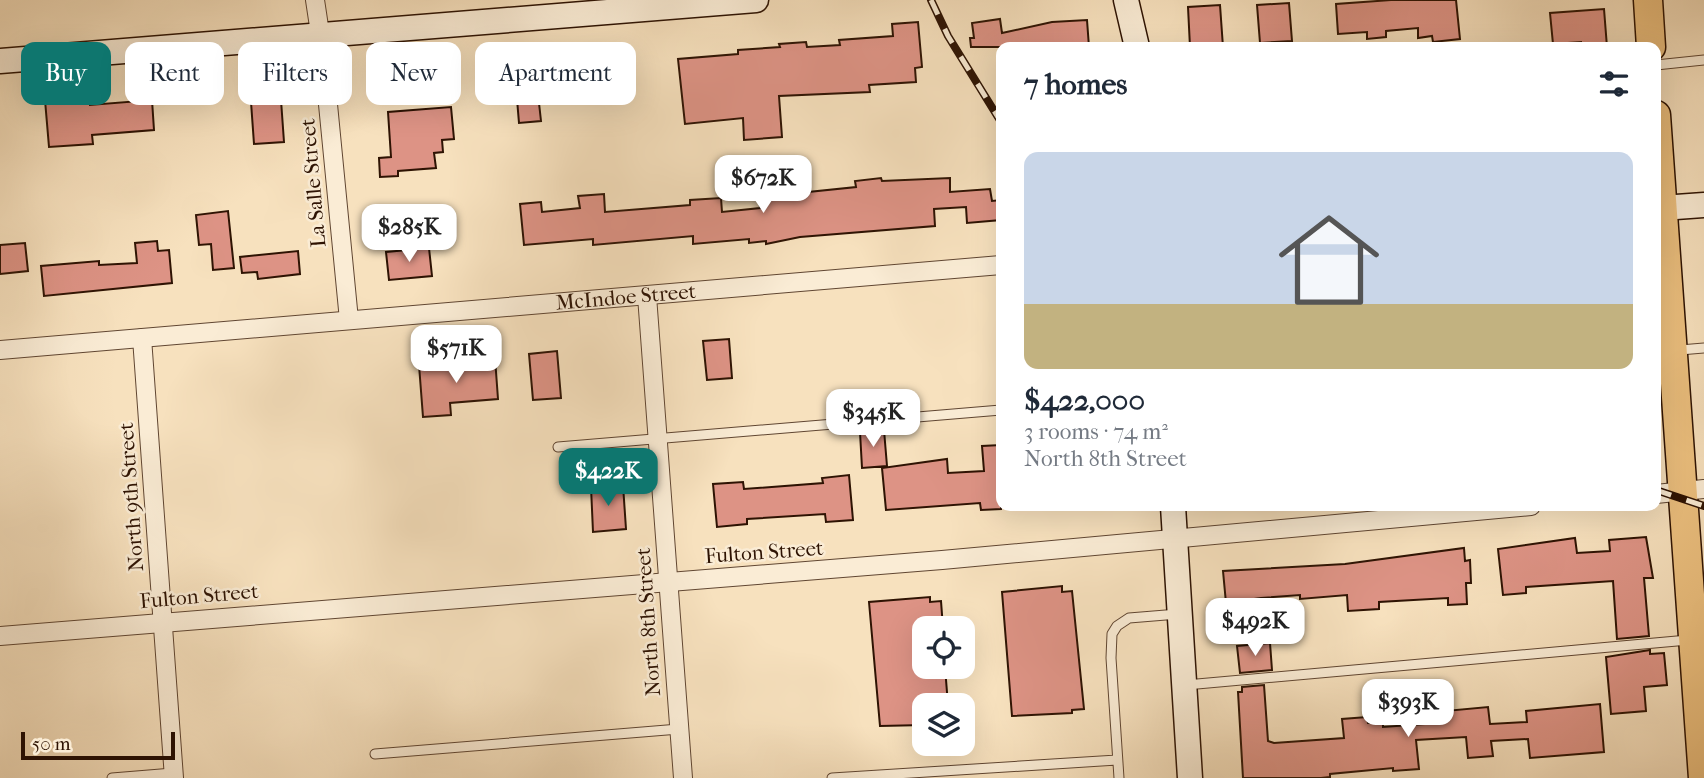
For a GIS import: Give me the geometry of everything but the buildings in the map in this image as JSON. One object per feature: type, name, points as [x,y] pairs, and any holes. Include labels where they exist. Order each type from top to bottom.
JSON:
[{"type":"main road","points":[[1648,0],[1651,42]]},
{"type":"main road","points":[[1661,265],[1664,351],[1699,640],[1703,778]]},
{"type":"street","name":"La Salle Street","points":[[315,0],[349,320]]},
{"type":"street","points":[[0,61],[756,0]]},
{"type":"street","points":[[1126,0],[1136,42]]},
{"type":"street","points":[[1661,208],[1704,205]]},
{"type":"street","name":"McIndoe Street","points":[[0,350],[996,265]]},
{"type":"street","name":"North 8th Street","points":[[647,296],[682,778]]},
{"type":"street","name":"North 9th Street","points":[[142,338],[174,776]]},
{"type":"street","points":[[1173,511],[1190,778]]},
{"type":"street","name":"Fulton Street","points":[[0,636],[1175,540],[1479,511]]},
{"type":"lane","points":[[1661,64],[1704,60]]},
{"type":"lane","points":[[1664,351],[1704,348]]},
{"type":"lane","points":[[558,447],[996,410]]},
{"type":"lane","points":[[1119,778],[1111,658],[1112,634],[1117,626],[1129,618],[1180,614]]},
{"type":"lane","points":[[1185,685],[1699,640]]},
{"type":"lane","points":[[375,754],[679,729]]},
{"type":"lane","points":[[832,778],[1117,760]]},
{"type":"lane","points":[[112,778],[174,776]]},
{"type":"railway","points":[[931,0],[948,36],[996,114]]},
{"type":"railway","points":[[1661,492],[1704,506]]}]
